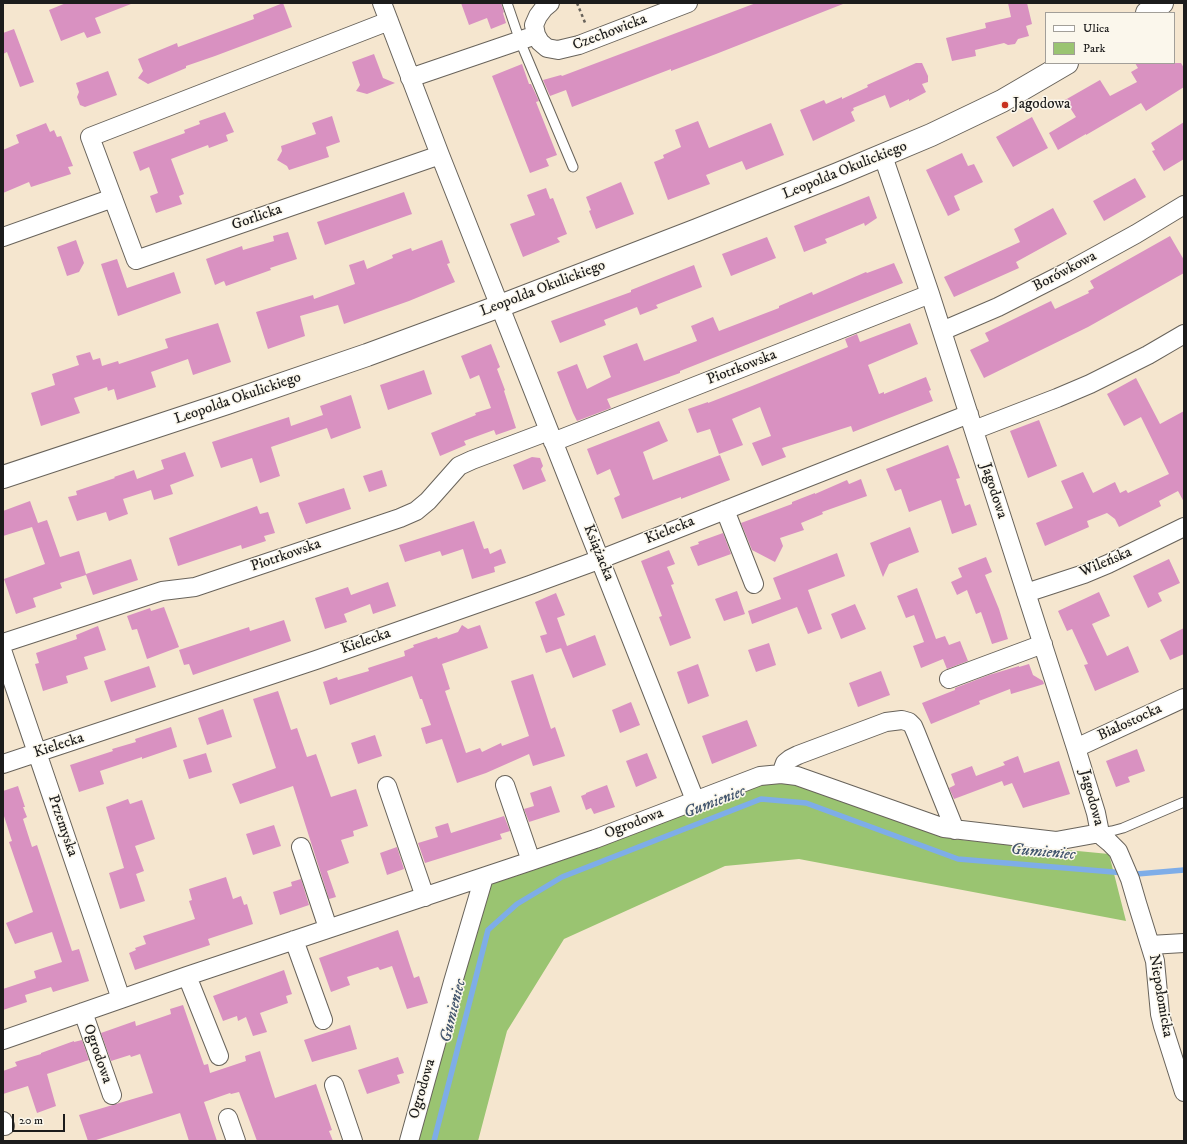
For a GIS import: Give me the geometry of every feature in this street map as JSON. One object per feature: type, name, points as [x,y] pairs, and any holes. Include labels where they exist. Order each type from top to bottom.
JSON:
[{"type":"street","points":[[382,3],[440,156],[500,306]]},
{"type":"street","points":[[410,78],[528,38],[538,16],[550,3]]},
{"type":"street","name":"Czechowicka","points":[[528,38],[540,42],[548,48],[558,50],[567,49],[688,3]]},
{"type":"street","points":[[1148,12],[1162,3]]},
{"type":"street","name":"Gorlicka","points":[[389,21],[90,137],[136,260],[440,156]]},
{"type":"street","name":"Leopolda Okulickiego","points":[[3,477],[220,406],[345,363],[500,306],[783,196],[931,135],[1002,101],[1065,64]]},
{"type":"street","name":"Jagodowa","points":[[883,156],[930,294],[1043,644],[1095,808],[1100,833],[1102,837],[1115,847],[1126,872],[1150,945]]},
{"type":"street","points":[[3,237],[113,198]]},
{"type":"street","name":"Borówkowa","points":[[942,331],[998,307],[1065,273],[1136,234],[1184,205]]},
{"type":"street","name":"Piotrkowska","points":[[3,643],[162,592],[195,587],[400,518],[416,511],[428,501],[459,466],[472,460],[551,437],[930,294]]},
{"type":"street","name":"Książacka","points":[[500,306],[695,800]]},
{"type":"street","points":[[971,422],[1057,398],[1090,384],[1148,355],[1184,334]]},
{"type":"street","name":"Kielecka","points":[[3,764],[323,658],[522,588],[725,510],[971,422]]},
{"type":"street","points":[[725,510],[754,584]]},
{"type":"street","name":"Wileńska","points":[[1026,593],[1108,564],[1184,526]]},
{"type":"street","points":[[949,680],[1043,644]]},
{"type":"street","name":"Przemyska","points":[[3,653],[121,999]]},
{"type":"street","name":"Białostocka","points":[[1076,748],[1184,698]]},
{"type":"street","points":[[782,774],[785,763],[798,755],[886,722],[902,720],[909,722],[913,726],[916,733],[955,830]]},
{"type":"street","name":"Ogrodowa","points":[[3,1040],[328,928],[531,861],[602,836],[760,776],[782,774],[797,776],[944,828],[955,830],[1056,841],[1100,833]]},
{"type":"street","points":[[505,785],[531,861]]},
{"type":"street","points":[[387,786],[425,897]]},
{"type":"street","points":[[301,847],[328,928]]},
{"type":"street","name":"Ogrodowa","points":[[407,1140],[484,877]]},
{"type":"street","points":[[294,940],[323,1020]]},
{"type":"street","points":[[1150,945],[1184,942]]},
{"type":"street","name":"Niepołomicka","points":[[1150,945],[1155,961],[1160,1014],[1184,1092]]},
{"type":"street","points":[[187,976],[219,1056]]},
{"type":"street","name":"Ogrodowa","points":[[83,1012],[112,1095]]},
{"type":"street","points":[[334,1085],[353,1141]]},
{"type":"street","points":[[228,1118],[236,1141]]},
{"type":"lane","points":[[507,3],[528,38],[573,167]]},
{"type":"lane","points":[[1100,833],[1123,828],[1184,802]]},
{"type":"path","points":[[577,3],[592,40]]},
{"type":"green space","points":[[787,782],[952,839],[1109,854],[1126,921],[799,859],[725,866],[564,939],[507,1031],[478,1141],[418,1141],[482,905],[494,880],[764,784]]},
{"type":"building","points":[[66,3],[131,4],[95,18],[101,33],[87,38],[84,32],[61,41],[49,10]]},
{"type":"building","points":[[283,3],[292,27],[186,66],[186,68],[148,84],[138,78],[143,71],[138,59],[177,43],[178,47],[254,19],[253,15]]},
{"type":"building","points":[[461,3],[501,3],[506,23],[491,29],[487,18],[469,25]]},
{"type":"building","points":[[756,3],[843,4],[716,54],[671,71],[671,69],[572,107],[566,90],[550,96],[543,80],[562,76]]},
{"type":"building","points":[[1008,3],[1027,3],[1032,24],[1026,26],[1029,36],[1018,39],[1015,44],[1008,45],[1004,43],[975,50],[976,56],[952,61],[946,38],[986,28],[985,23],[1011,17]]},
{"type":"building","points":[[14,29],[34,82],[20,87],[7,52],[3,54],[3,33]]},
{"type":"building","points":[[374,54],[383,78],[395,83],[367,94],[356,91],[360,85],[352,62]]},
{"type":"building","points":[[916,63],[922,63],[928,76],[928,82],[922,84],[926,92],[909,101],[909,99],[890,108],[885,95],[853,108],[854,110],[851,112],[855,121],[813,141],[800,110],[824,100],[826,104],[842,97],[842,99],[868,87],[867,85]]},
{"type":"building","points":[[1181,63],[1184,68],[1184,87],[1146,111],[1141,103],[1058,150],[1049,133],[1076,117],[1065,100],[1100,80],[1110,96],[1137,82],[1131,72],[1138,68],[1136,64]]},
{"type":"building","points":[[522,64],[529,84],[531,84],[539,101],[536,102],[557,155],[546,159],[549,166],[530,173],[492,76]]},
{"type":"building","points":[[108,71],[117,95],[85,107],[80,105],[77,97],[79,92],[76,83]]},
{"type":"building","points":[[225,112],[234,132],[226,135],[228,141],[209,148],[208,145],[171,159],[184,194],[179,196],[182,204],[156,213],[150,196],[158,193],[149,167],[140,171],[133,152],[185,133],[184,130],[200,124],[199,121]]},
{"type":"building","points":[[332,116],[340,142],[326,147],[329,157],[289,170],[287,166],[277,160],[282,151],[281,146],[316,134],[312,123]]},
{"type":"building","points":[[1032,117],[1048,148],[1013,167],[996,137]]},
{"type":"building","points":[[698,121],[709,148],[771,123],[784,155],[746,170],[742,161],[706,175],[710,184],[668,200],[654,162],[664,158],[663,155],[681,147],[675,130]]},
{"type":"building","points":[[1184,122],[1184,159],[1164,171],[1152,151],[1155,150],[1151,143]]},
{"type":"building","points":[[46,123],[50,132],[54,130],[57,137],[61,136],[73,166],[68,167],[71,174],[31,187],[29,182],[3,193],[3,150],[19,143],[16,135]]},
{"type":"building","points":[[962,153],[968,166],[974,164],[983,182],[954,196],[960,210],[948,216],[926,170]]},
{"type":"building","points":[[1135,178],[1146,197],[1104,221],[1093,201]]},
{"type":"building","points":[[621,182],[634,214],[596,229],[589,211],[591,210],[586,197]]},
{"type":"building","points":[[546,188],[550,199],[553,198],[567,234],[557,238],[560,242],[523,257],[510,224],[535,215],[527,195]]},
{"type":"building","points":[[404,192],[412,214],[325,245],[317,222]]},
{"type":"building","points":[[869,196],[877,218],[865,226],[864,223],[825,239],[827,243],[804,252],[794,226]]},
{"type":"building","points":[[1053,208],[1067,234],[1016,262],[1019,268],[954,297],[944,277],[1020,242],[1014,229]]},
{"type":"building","points":[[288,232],[297,259],[226,286],[224,281],[215,285],[206,259],[242,246],[243,250],[274,241],[273,236]]},
{"type":"building","points":[[1170,236],[1184,260],[1184,273],[1088,327],[984,378],[970,350],[989,341],[985,333],[1051,301],[1055,309],[1089,293],[1088,291],[1094,288],[1090,281]]},
{"type":"building","points":[[767,237],[776,258],[731,276],[722,254]]},
{"type":"building","points":[[76,240],[84,263],[79,272],[67,276],[57,247]]},
{"type":"building","points":[[442,240],[450,263],[447,264],[455,282],[409,301],[344,324],[338,305],[300,316],[305,336],[268,349],[256,312],[313,295],[314,299],[355,284],[349,265],[364,260],[367,269],[393,258],[392,255],[411,248],[412,251]]},
{"type":"building","points":[[117,259],[127,288],[174,272],[181,293],[118,316],[101,264]]},
{"type":"building","points":[[894,263],[903,283],[680,371],[680,373],[607,399],[611,408],[577,421],[573,413],[557,372],[577,364],[587,389],[611,377],[603,356],[637,343],[644,361],[697,341],[691,326],[713,317],[719,331],[779,308],[779,306],[812,292],[813,295],[866,272],[867,273]]},
{"type":"building","points":[[694,265],[702,287],[656,305],[658,308],[640,315],[637,307],[604,320],[606,325],[560,343],[551,321],[631,292],[631,290]]},
{"type":"building","points":[[218,323],[231,362],[193,375],[188,359],[151,372],[156,387],[117,400],[114,389],[108,391],[107,387],[74,398],[80,413],[41,426],[31,393],[55,385],[52,374],[79,365],[76,356],[90,352],[93,360],[100,358],[102,366],[118,361],[119,364],[168,348],[165,339]]},
{"type":"building","points":[[910,323],[918,344],[868,365],[879,394],[884,392],[884,394],[926,377],[933,401],[853,432],[851,426],[782,448],[786,457],[762,466],[752,443],[771,436],[760,407],[732,419],[743,445],[719,454],[710,429],[697,433],[688,409],[752,386],[848,347],[845,339],[857,334],[860,342]]},
{"type":"building","points":[[491,344],[500,367],[497,369],[516,428],[496,435],[494,430],[464,441],[466,445],[440,456],[431,433],[476,415],[475,413],[491,408],[479,375],[470,379],[461,356]]},
{"type":"building","points":[[424,370],[432,394],[388,410],[380,385]]},
{"type":"building","points":[[1136,378],[1160,424],[1184,411],[1184,502],[1178,491],[1159,501],[1161,506],[1119,527],[1115,519],[1107,513],[1087,521],[1089,527],[1045,546],[1036,523],[1073,508],[1061,481],[1083,472],[1093,493],[1115,482],[1120,493],[1126,490],[1128,493],[1169,474],[1141,417],[1124,426],[1107,394]]},
{"type":"building","points":[[351,395],[361,428],[331,439],[327,428],[271,447],[280,476],[260,483],[252,458],[221,468],[212,442],[289,417],[291,426],[323,415],[320,406]]},
{"type":"building","points":[[1039,420],[1057,466],[1028,478],[1010,431]]},
{"type":"building","points":[[659,421],[668,441],[643,452],[653,480],[720,455],[730,480],[681,499],[681,497],[622,519],[614,498],[620,495],[610,469],[597,475],[587,449]]},
{"type":"building","points":[[948,445],[960,478],[956,479],[965,506],[970,504],[977,525],[952,534],[941,500],[909,512],[901,489],[895,491],[886,469]]},
{"type":"building","points":[[185,452],[194,476],[170,485],[173,494],[154,500],[151,490],[123,499],[128,514],[109,521],[106,512],[77,521],[68,497],[77,495],[76,491],[134,470],[137,479],[164,469],[161,460]]},
{"type":"building","points":[[532,457],[540,458],[543,466],[541,469],[546,481],[523,490],[513,465]]},
{"type":"building","points":[[382,470],[387,486],[369,492],[363,476]]},
{"type":"building","points":[[861,479],[867,496],[822,512],[823,514],[801,523],[804,530],[780,538],[783,546],[775,562],[752,550],[741,523],[792,504],[792,502],[847,480],[849,484]]},
{"type":"building","points":[[344,488],[351,509],[306,524],[298,503]]},
{"type":"building","points":[[30,501],[38,523],[47,520],[60,557],[79,551],[86,574],[131,559],[138,580],[93,595],[86,575],[60,583],[62,588],[33,598],[36,607],[16,614],[4,579],[45,564],[32,527],[3,536],[3,511]]},
{"type":"building","points":[[257,506],[260,514],[268,512],[275,533],[264,536],[266,541],[242,549],[241,545],[178,566],[169,538]]},
{"type":"building","points":[[474,521],[484,549],[488,548],[490,554],[501,549],[506,563],[494,567],[495,572],[472,579],[463,549],[442,556],[440,551],[405,562],[399,545]]},
{"type":"building","points":[[910,527],[919,552],[889,564],[883,577],[870,543]]},
{"type":"building","points":[[723,533],[731,554],[698,566],[690,547],[699,544],[698,542]]},
{"type":"building","points":[[669,550],[675,564],[667,567],[674,584],[671,585],[691,638],[670,646],[659,617],[662,616],[641,561]]},
{"type":"building","points":[[837,553],[845,576],[808,590],[822,629],[808,634],[797,607],[752,624],[748,611],[781,599],[773,578]]},
{"type":"building","points":[[986,557],[992,572],[985,575],[999,609],[1008,639],[992,644],[981,612],[976,614],[967,590],[957,595],[951,582],[962,577],[958,568]]},
{"type":"building","points":[[1169,559],[1180,583],[1158,593],[1162,601],[1148,608],[1133,576]]},
{"type":"building","points":[[388,582],[396,606],[373,614],[370,604],[344,614],[347,622],[325,629],[315,598],[348,587],[351,595]]},
{"type":"building","points":[[917,588],[936,639],[945,636],[949,645],[960,641],[968,661],[947,669],[943,659],[921,668],[913,646],[924,642],[914,615],[906,618],[897,596]]},
{"type":"building","points":[[737,591],[745,614],[724,621],[715,599]]},
{"type":"building","points":[[1099,592],[1110,616],[1092,624],[1107,656],[1128,646],[1139,672],[1095,691],[1084,665],[1088,664],[1072,629],[1067,631],[1058,611]]},
{"type":"building","points":[[556,593],[565,615],[557,618],[567,646],[595,635],[606,665],[573,678],[561,648],[546,653],[540,636],[547,634],[535,602]]},
{"type":"building","points":[[855,604],[866,629],[841,639],[831,614]]},
{"type":"building","points":[[164,607],[179,647],[147,659],[137,629],[132,630],[127,616],[150,608],[151,611]]},
{"type":"building","points":[[284,620],[291,641],[193,675],[189,664],[184,665],[179,650],[249,627],[250,631]]},
{"type":"building","points":[[462,625],[468,629],[480,625],[488,648],[442,664],[450,689],[445,691],[466,753],[480,748],[482,752],[501,743],[502,746],[529,736],[511,681],[533,674],[551,729],[555,727],[565,756],[533,766],[529,754],[486,773],[457,783],[442,739],[426,744],[421,728],[431,725],[412,676],[330,705],[323,682],[337,677],[338,680],[369,671],[368,668],[405,656],[404,651],[414,647],[413,645],[458,632]]},
{"type":"building","points":[[98,626],[106,650],[84,657],[88,669],[66,676],[68,683],[43,691],[35,664],[39,663],[36,653],[77,639],[76,635]]},
{"type":"building","points":[[1184,628],[1184,654],[1170,660],[1160,640]]},
{"type":"building","points":[[769,643],[776,665],[756,672],[748,650]]},
{"type":"building","points":[[698,664],[709,696],[688,704],[677,672]]},
{"type":"building","points":[[1029,664],[1033,675],[1043,681],[1044,684],[1011,694],[1010,689],[979,701],[980,704],[931,724],[922,703],[989,675]]},
{"type":"building","points":[[149,666],[156,687],[111,702],[104,681]]},
{"type":"building","points":[[881,671],[890,695],[858,707],[849,683]]},
{"type":"building","points":[[278,691],[291,730],[297,728],[307,757],[316,754],[331,797],[356,789],[368,826],[353,831],[354,836],[341,840],[349,863],[327,871],[336,897],[329,899],[293,786],[240,804],[232,784],[276,768],[253,699]]},
{"type":"building","points":[[631,702],[640,725],[620,733],[612,710]]},
{"type":"building","points":[[223,709],[232,737],[207,745],[198,718]]},
{"type":"building","points":[[747,720],[757,746],[712,764],[702,736]]},
{"type":"building","points":[[171,727],[177,747],[100,771],[104,784],[79,792],[70,765],[113,751],[112,749],[136,742],[135,739]]},
{"type":"building","points":[[375,735],[382,756],[358,764],[351,743]]},
{"type":"building","points":[[1137,749],[1145,771],[1128,777],[1130,782],[1116,787],[1106,761]]},
{"type":"building","points":[[206,753],[212,772],[189,779],[183,760]]},
{"type":"building","points":[[647,753],[657,778],[636,787],[626,761]]},
{"type":"building","points":[[1018,756],[1024,773],[1059,761],[1070,794],[1023,808],[1012,783],[1004,786],[1002,781],[954,799],[949,788],[955,785],[951,774],[972,766],[976,776],[1005,765],[1003,762]]},
{"type":"building","points":[[607,785],[615,807],[594,814],[591,808],[586,810],[581,796]]},
{"type":"building","points":[[18,786],[27,817],[23,819],[32,847],[37,845],[72,951],[79,949],[89,981],[53,992],[51,987],[25,995],[27,1002],[3,1010],[3,989],[36,978],[34,971],[62,962],[52,932],[15,944],[6,923],[33,912],[9,842],[12,841],[3,813],[3,791]]},
{"type":"building","points":[[551,786],[560,812],[529,822],[524,809],[534,806],[530,793]]},
{"type":"building","points":[[128,799],[130,804],[142,800],[155,839],[135,846],[144,871],[136,874],[145,901],[120,909],[109,873],[124,868],[106,807]]},
{"type":"building","points":[[504,816],[510,831],[500,834],[502,839],[425,863],[418,843],[438,837],[435,827],[448,823],[451,833]]},
{"type":"building","points":[[274,825],[281,846],[253,855],[246,834]]},
{"type":"building","points":[[397,847],[404,869],[387,875],[380,853]]},
{"type":"building","points":[[226,877],[233,899],[241,896],[244,905],[247,904],[253,924],[208,939],[210,945],[135,970],[129,953],[136,950],[135,948],[146,944],[143,936],[195,919],[189,901],[192,900],[189,889]]},
{"type":"building","points":[[301,879],[309,905],[280,915],[273,892],[292,886],[291,882]]},
{"type":"building","points":[[398,930],[414,978],[419,976],[428,1003],[407,1009],[392,966],[380,970],[378,967],[347,977],[350,985],[331,992],[319,958]]},
{"type":"building","points":[[284,970],[292,994],[286,996],[288,1003],[260,1013],[267,1032],[253,1036],[246,1017],[238,1021],[237,1016],[223,1021],[213,996]]},
{"type":"building","points":[[183,1005],[204,1065],[208,1064],[210,1073],[246,1061],[245,1056],[260,1051],[275,1098],[316,1084],[332,1130],[329,1131],[333,1141],[257,1141],[239,1092],[230,1093],[204,1102],[217,1141],[189,1141],[180,1113],[93,1141],[88,1141],[79,1115],[153,1093],[140,1054],[131,1057],[130,1055],[111,1061],[101,1033],[135,1021],[136,1026],[171,1014],[170,1009]]},
{"type":"building","points":[[350,1025],[357,1049],[312,1062],[304,1040]]},
{"type":"building","points":[[82,1040],[89,1060],[47,1074],[56,1106],[37,1113],[28,1086],[3,1094],[3,1071],[17,1066],[15,1062],[74,1041]]},
{"type":"building","points":[[398,1057],[404,1073],[397,1075],[400,1083],[367,1094],[358,1070]]},
{"type":"waterway","name":"Gumieniec","points":[[434,1141],[488,930],[517,904],[562,877],[761,799],[806,803],[958,859],[1137,874],[1184,870]]},
{"type":"place","name":"Jagodowa","points":[[1005,105]]}]
